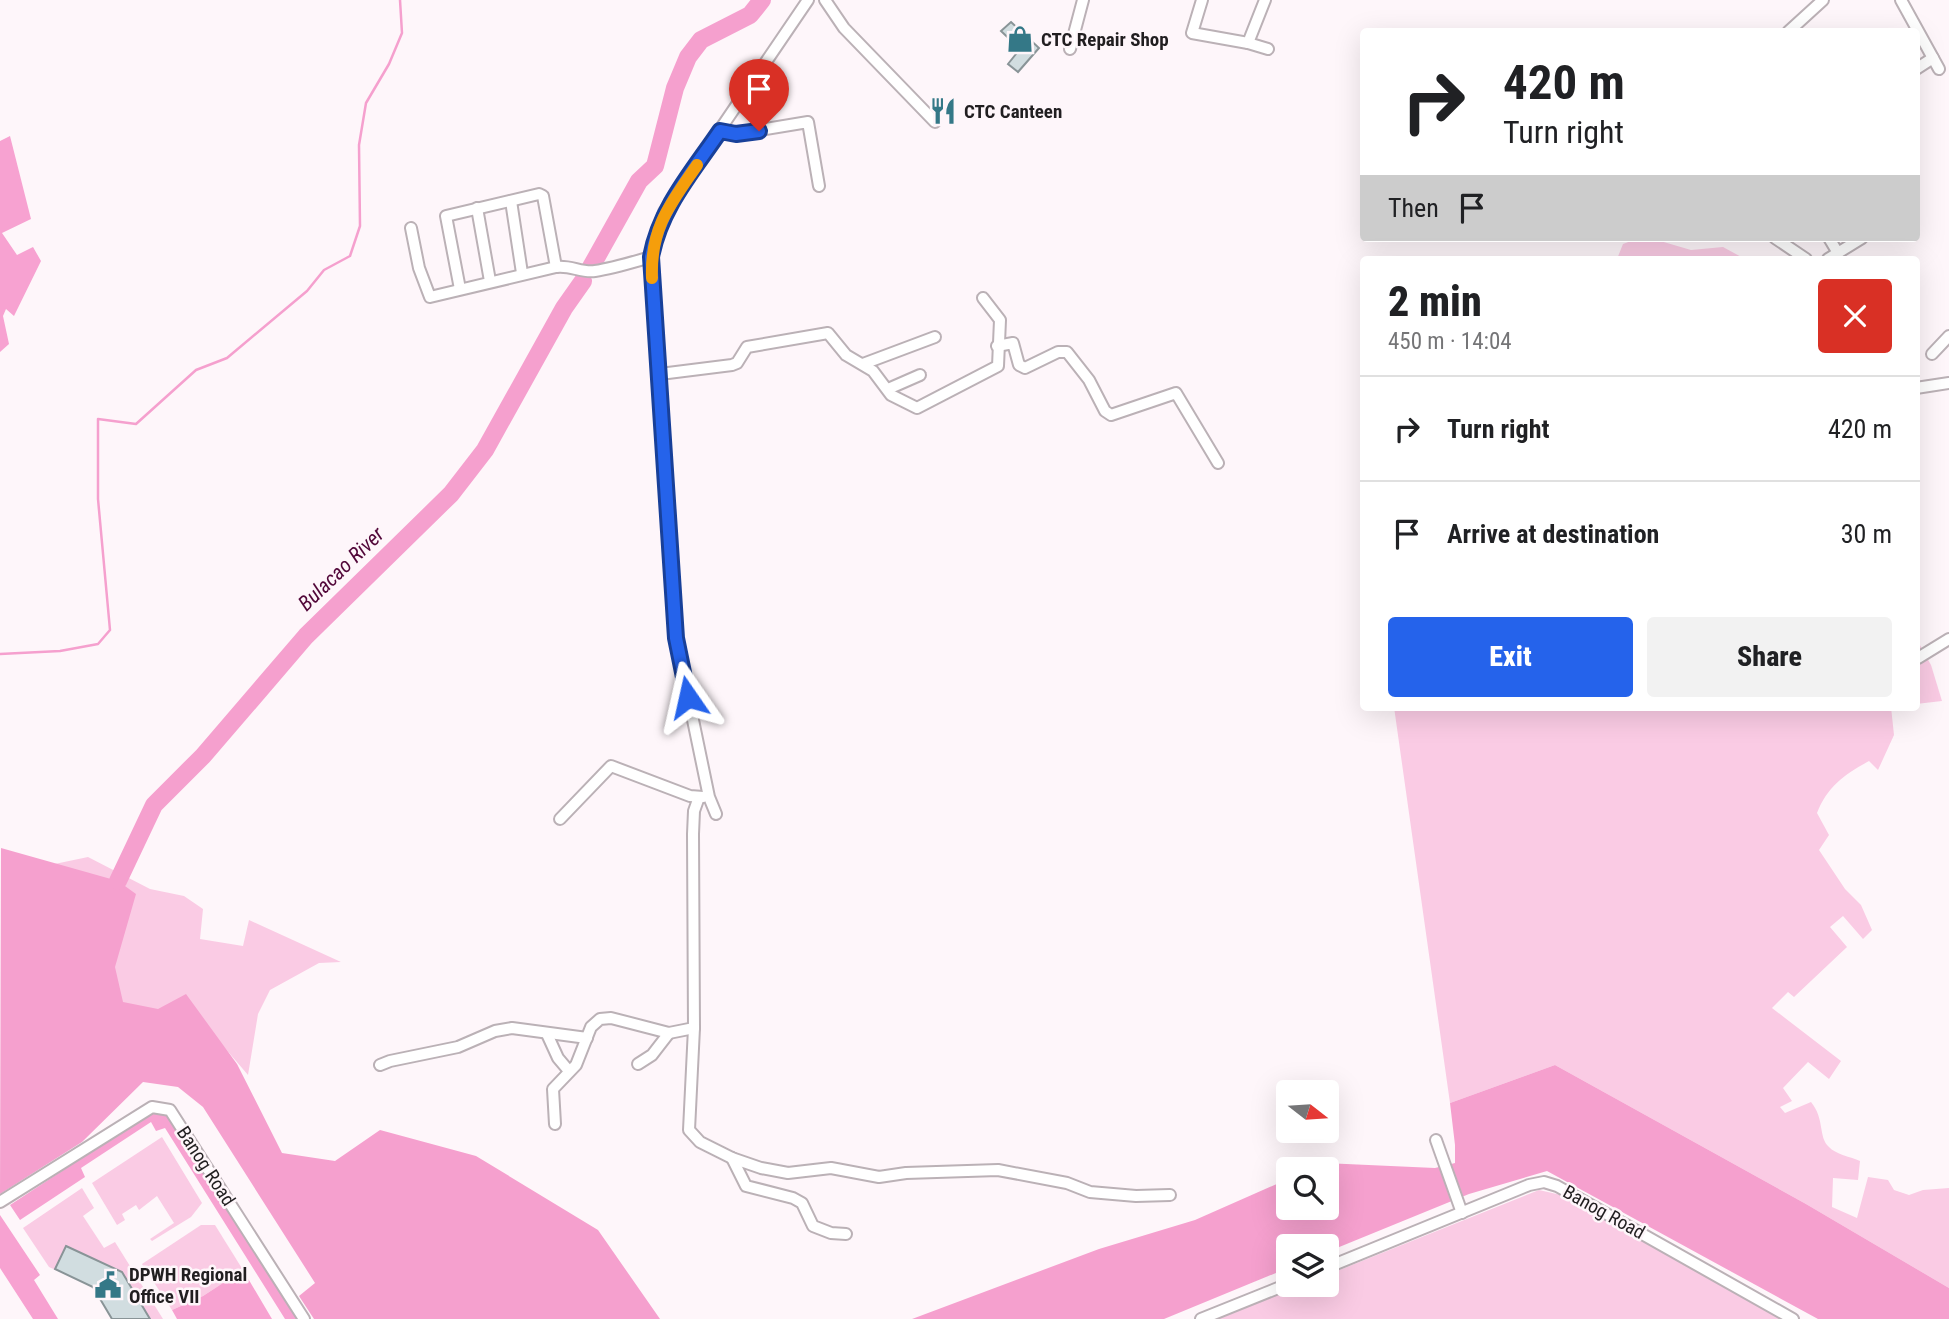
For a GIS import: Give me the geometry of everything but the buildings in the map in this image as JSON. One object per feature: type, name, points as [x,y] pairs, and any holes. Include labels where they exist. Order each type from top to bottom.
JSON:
[{"type":"street","points":[[716,814],[704,797],[676,638],[651,257],[664,212],[808,0]]},
{"type":"street","points":[[825,0],[853,37],[935,122]]},
{"type":"street","points":[[1070,49],[1083,0]]},
{"type":"street","points":[[1202,0],[1192,33],[1268,49]]},
{"type":"street","points":[[1248,43],[1265,0]]},
{"type":"street","points":[[1792,28],[1823,0]]},
{"type":"street","points":[[1901,0],[1915,28]]},
{"type":"street","points":[[1920,38],[1939,69]]},
{"type":"street","points":[[1920,66],[1933,58]]},
{"type":"street","points":[[720,131],[736,134],[808,122],[819,186]]},
{"type":"street","points":[[460,289],[446,216],[477,208],[542,195],[556,267]]},
{"type":"street","points":[[511,201],[522,273]]},
{"type":"street","points":[[477,208],[490,281]]},
{"type":"street","points":[[411,228],[427,295],[432,297],[522,273],[567,265],[583,271],[596,271],[651,257]]},
{"type":"street","points":[[1781,242],[1802,256]]},
{"type":"street","points":[[1833,256],[1856,242]]},
{"type":"street","points":[[660,374],[732,365],[737,363],[747,347],[824,333],[832,335],[846,355],[873,370],[891,395],[911,407],[922,407],[995,369],[1000,320],[983,298]]},
{"type":"street","points":[[1932,354],[1949,336]]},
{"type":"street","points":[[863,364],[935,337]]},
{"type":"street","points":[[997,346],[1013,343],[1019,365],[1025,368],[1058,352],[1068,352],[1089,380],[1105,411],[1111,415],[1176,393],[1218,463]]},
{"type":"street","points":[[888,389],[920,375]]},
{"type":"street","points":[[1920,387],[1949,383]]},
{"type":"street","points":[[1920,657],[1949,639]]},
{"type":"street","points":[[560,819],[611,766],[690,796],[704,797]]},
{"type":"street","points":[[704,797],[694,811],[694,1028],[689,1130],[700,1142],[732,1158],[761,1168],[788,1172],[831,1168],[879,1177],[906,1173],[998,1170],[1067,1183],[1090,1192],[1136,1196],[1170,1195]]},
{"type":"street","points":[[555,1124],[553,1089],[576,1065],[591,1027],[600,1019],[611,1018],[669,1033],[694,1028]]},
{"type":"street","points":[[380,1065],[458,1047],[495,1031],[520,1027],[547,1034],[587,1038]]},
{"type":"street","points":[[638,1064],[652,1055],[669,1033]]},
{"type":"street","points":[[547,1034],[558,1058],[569,1071]]},
{"type":"street","name":"Banog Road","points":[[0,1202],[152,1107],[162,1106],[170,1110],[304,1319]]},
{"type":"street","points":[[1436,1140],[1462,1213]]},
{"type":"street","points":[[732,1158],[746,1186],[793,1198],[802,1203],[813,1226],[831,1233],[846,1234]]},
{"type":"street","name":"Banog Road","points":[[1339,1263],[1530,1185],[1552,1183],[1793,1319]]},
{"type":"street","points":[[1201,1319],[1276,1289]]},
{"type":"shaded area","points":[[10,136],[31,219],[2,233],[17,255],[33,247],[41,261],[14,316],[6,309],[3,316],[9,344],[0,352],[0,141]]},
{"type":"shaded area","points":[[1664,242],[1691,250],[1723,247],[1740,256],[1618,256],[1623,244]]},
{"type":"shaded area","points":[[1920,645],[1931,665],[1942,701],[1920,704]]},
{"type":"shaded area","points":[[1395,711],[1891,711],[1894,735],[1878,770],[1869,761],[1852,771],[1826,796],[1817,813],[1829,835],[1819,850],[1845,889],[1861,905],[1872,930],[1863,939],[1843,916],[1830,927],[1847,947],[1794,997],[1788,992],[1772,1008],[1841,1061],[1829,1079],[1808,1062],[1783,1088],[1792,1101],[1780,1107],[1785,1113],[1811,1102],[1829,1147],[1860,1161],[1858,1180],[1833,1178],[1832,1207],[1857,1218],[1868,1177],[1888,1180],[1894,1190],[1909,1195],[1923,1190],[1949,1188],[1949,1288],[1806,1204],[1555,1065],[1450,1103]]},
{"type":"shaded area","points":[[1,848],[118,881],[136,894],[115,967],[123,1002],[158,1009],[186,994],[237,1064],[282,1153],[335,1161],[380,1130],[476,1156],[598,1230],[660,1319],[314,1319],[299,1296],[315,1283],[203,1107],[178,1087],[143,1082],[82,1142],[0,1194]]},
{"type":"shaded area","points":[[88,857],[150,889],[184,896],[203,909],[200,939],[243,946],[249,920],[341,962],[319,963],[270,990],[258,1014],[248,1075],[189,1006],[131,1016],[26,870]]},
{"type":"shaded area","points":[[1555,1065],[1806,1204],[1949,1288],[1949,1319],[1818,1319],[1547,1171],[1469,1194],[1339,1247],[1339,1234],[1276,1234],[1276,1273],[1164,1319],[912,1319],[1099,1249],[1195,1220],[1276,1184],[1276,1220],[1339,1220],[1339,1164],[1435,1168],[1455,1163],[1450,1103]]},
{"type":"shaded area","points":[[152,1112],[163,1112],[169,1117],[299,1319],[285,1319],[165,1128],[156,1131],[151,1122],[81,1168],[85,1177],[20,1220],[10,1205]]},
{"type":"shaded area","points":[[162,1137],[202,1203],[191,1217],[152,1241],[150,1239],[174,1223],[157,1196],[139,1210],[136,1205],[122,1214],[125,1220],[117,1225],[92,1183]]},
{"type":"shaded area","points":[[82,1188],[94,1208],[83,1216],[104,1248],[115,1242],[163,1319],[112,1319],[100,1290],[49,1267],[23,1228]]},
{"type":"shaded area","points":[[1539,1190],[1561,1195],[1782,1319],[1217,1319],[1276,1296],[1339,1297],[1339,1270]]},
{"type":"shaded area","points":[[0,1215],[40,1275],[34,1280],[58,1319],[33,1319],[0,1268]]},
{"type":"shaded area","points":[[201,1225],[215,1225],[243,1270],[203,1296],[172,1310],[142,1264]]},
{"type":"shaded area","points":[[243,1270],[272,1319],[177,1319],[172,1310],[203,1296]]},
{"type":"waterway","points":[[0,654],[60,651],[98,644],[110,630],[98,499],[98,419],[136,424],[196,370],[227,358],[307,291],[324,270],[350,256],[360,226],[359,145],[366,103],[389,64],[402,33],[400,0]]},
{"type":"waterway","name":"Bulacao River","points":[[591,267],[639,181],[655,166],[675,88],[688,57],[701,40],[750,15],[762,0]]},
{"type":"waterway","name":"Bulacao River","points":[[118,881],[154,805],[203,756],[306,636],[451,494],[485,450],[564,308],[583,281]]},
{"type":"slow traffic","points":[[652,278],[651,257],[664,212],[697,165]]},
{"type":"place","name":"CTC Repair Shop","points":[[1020,39]]},
{"type":"place","name":"CTC Canteen","points":[[943,111]]},
{"type":"place","name":"DPWH Regional Office VII","points":[[108,1285]]},
{"type":"route","points":[[688,697],[676,638],[651,257],[664,212],[720,131],[736,134],[759,131]]}]
